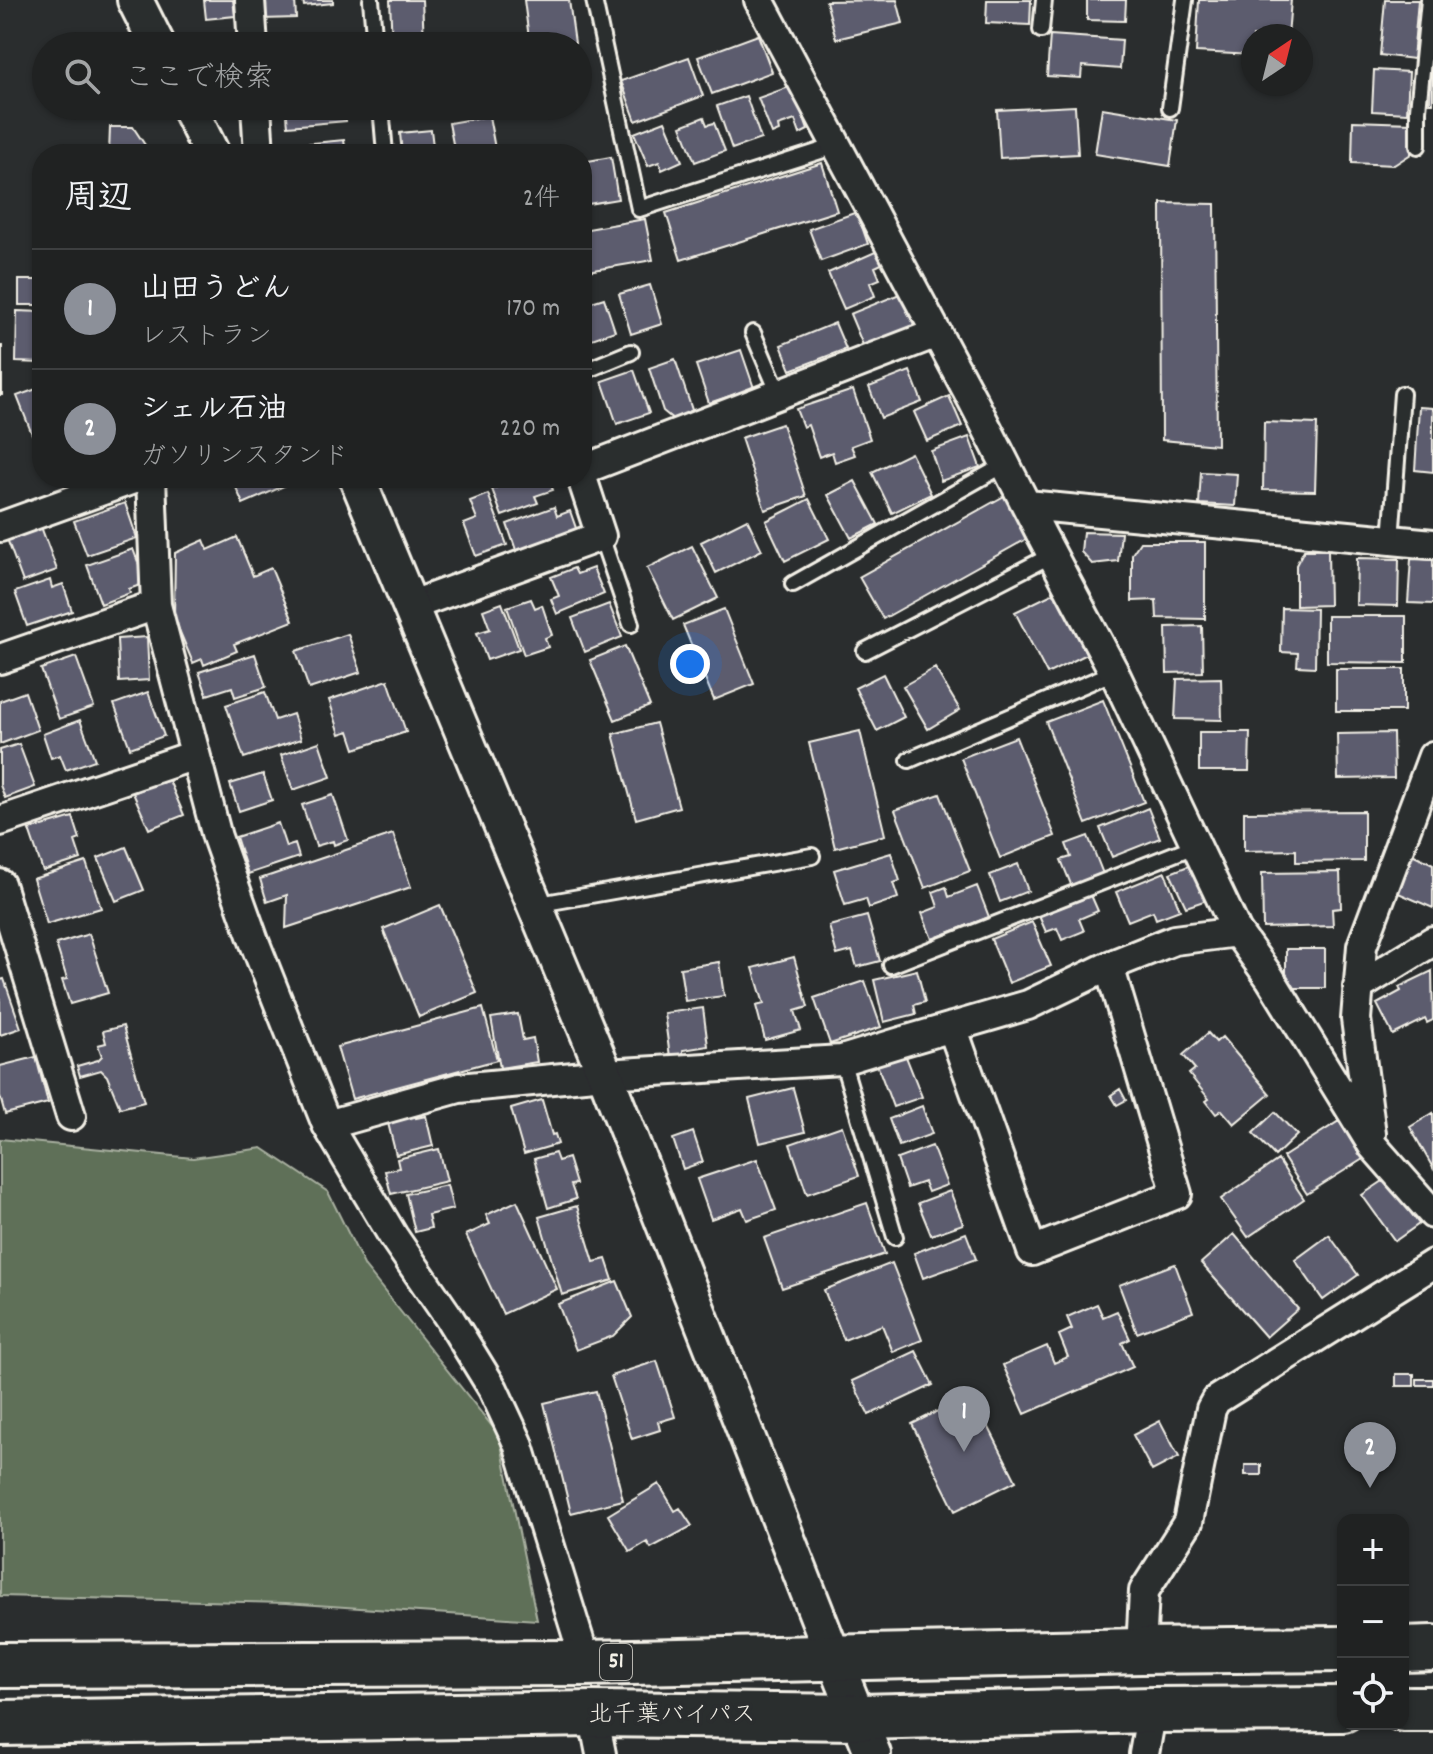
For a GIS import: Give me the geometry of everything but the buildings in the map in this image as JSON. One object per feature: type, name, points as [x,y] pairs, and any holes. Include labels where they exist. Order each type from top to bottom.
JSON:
[{"type":"highway","points":[[1409,1649],[1433,1648]]},
{"type":"highway","name":"51","points":[[0,1665],[586,1663],[1337,1649]]},
{"type":"highway","name":"北千葉バイパス","points":[[0,1723],[866,1736],[1152,1710],[1337,1709]]},
{"type":"highway","points":[[1409,1709],[1433,1709]]},
{"type":"street","points":[[135,0],[151,32]]},
{"type":"street","points":[[250,0],[252,32]]},
{"type":"street","points":[[759,0],[1114,672],[1237,932],[1270,978],[1373,1146],[1433,1214]]},
{"type":"street","points":[[195,120],[207,144]]},
{"type":"street","points":[[257,120],[258,144]]},
{"type":"street","points":[[592,466],[937,333]]},
{"type":"street","points":[[0,527],[108,488]]},
{"type":"street","points":[[151,488],[156,605],[217,837],[254,941],[327,1125],[393,1236],[493,1389],[518,1443],[586,1663]]},
{"type":"street","points":[[361,488],[605,1074],[866,1736]]},
{"type":"street","points":[[410,606],[601,536],[585,488]]},
{"type":"street","points":[[1027,505],[1433,544]]},
{"type":"street","points":[[0,659],[156,605]]},
{"type":"street","points":[[0,821],[195,755]]},
{"type":"street","points":[[1373,1146],[1356,1019],[1362,946],[1433,756]]},
{"type":"street","points":[[0,884],[71,1116]]},
{"type":"street","points":[[327,1125],[459,1088],[605,1074],[842,1060],[1028,1005],[1109,966],[1174,940],[1237,932]]},
{"type":"street","points":[[1358,987],[1433,941]]},
{"type":"street","points":[[952,1027],[1032,1251],[1177,1194],[1109,966]]},
{"type":"street","points":[[1141,1651],[1144,1591],[1188,1522],[1211,1409],[1216,1400],[1433,1264]]},
{"type":"street","points":[[1144,1754],[1152,1710]]},
{"type":"lane","points":[[371,0],[374,32]]},
{"type":"lane","points":[[594,0],[639,209],[836,146]]},
{"type":"lane","points":[[1041,30],[1044,0]]},
{"type":"lane","points":[[1170,108],[1185,0]]},
{"type":"lane","points":[[1418,146],[1418,110],[1429,0]]},
{"type":"lane","points":[[382,120],[384,144]]},
{"type":"lane","points":[[753,333],[779,394]]},
{"type":"lane","points":[[592,368],[631,352]]},
{"type":"lane","points":[[1391,540],[1402,394]]},
{"type":"lane","points":[[793,584],[1006,464]]},
{"type":"lane","points":[[601,536],[631,624]]},
{"type":"lane","points":[[865,651],[1052,555]]},
{"type":"lane","points":[[909,760],[1114,672]]},
{"type":"lane","points":[[891,965],[1197,845]]},
{"type":"lane","points":[[534,905],[812,856]]},
{"type":"lane","points":[[842,1060],[895,1237]]},
{"type":"green space","points":[[0,1139],[193,1158],[262,1148],[328,1192],[365,1267],[499,1435],[537,1620],[286,1603],[0,1596]]},
{"type":"place","name":"山田うどん","points":[[964,1452]]},
{"type":"place","name":"シェル石油","points":[[1370,1488]]}]
